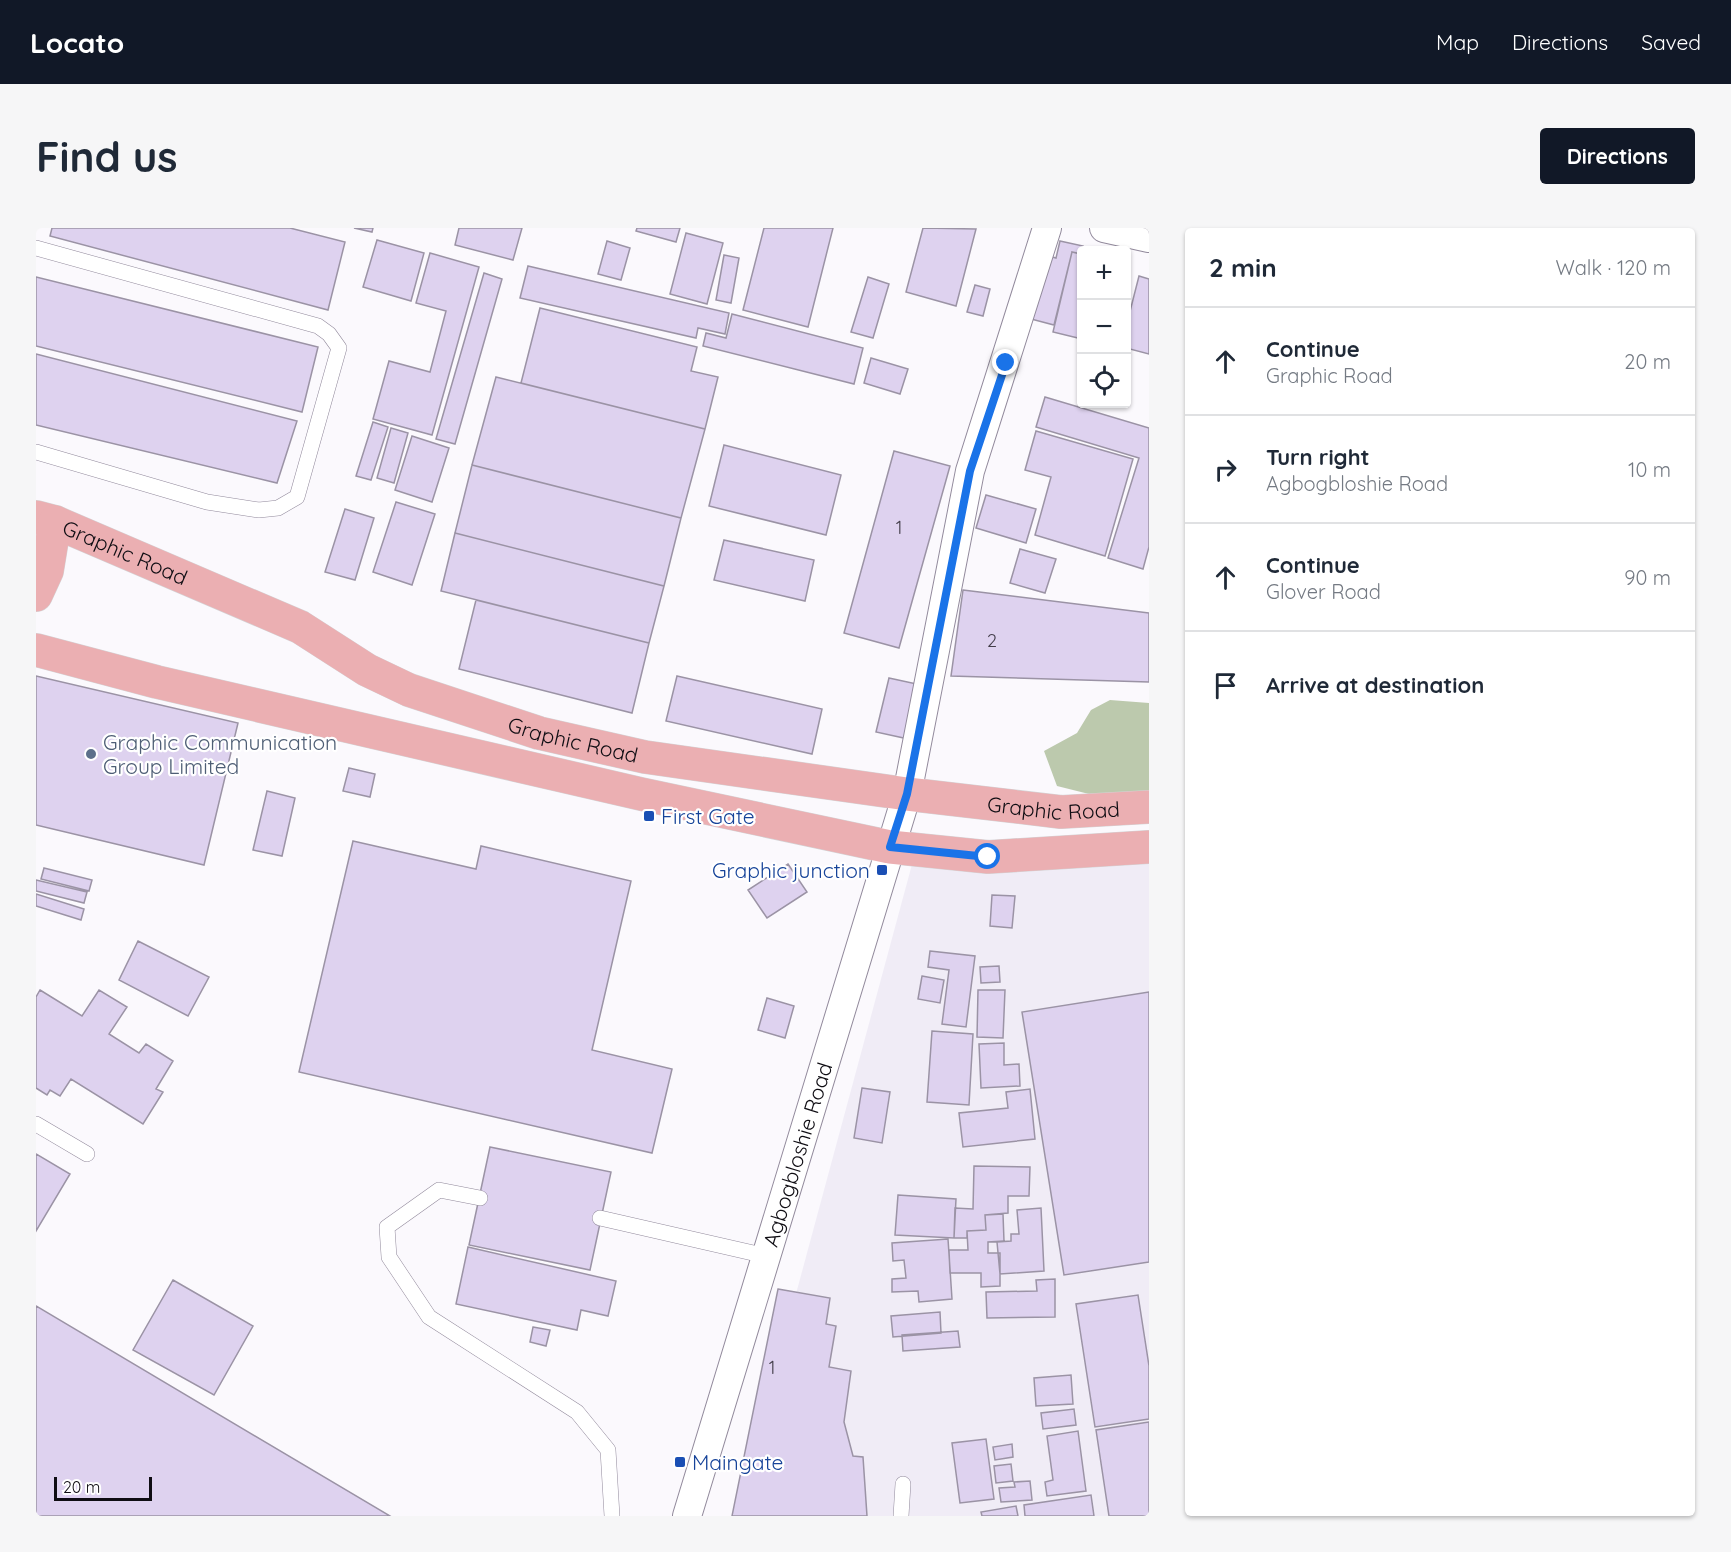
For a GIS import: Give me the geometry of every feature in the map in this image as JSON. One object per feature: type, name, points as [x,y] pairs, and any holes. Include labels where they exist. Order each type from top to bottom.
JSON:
[{"type":"main road","name":"Graphic Road","points":[[46,519],[300,627],[367,670],[409,690],[539,733],[645,757],[907,794],[1060,812],[1149,807]]},
{"type":"main road","points":[[36,595],[47,571],[46,519]]},
{"type":"main road","name":"Graphic Road","points":[[36,650],[156,682],[618,789],[890,847],[988,857],[1149,847]]},
{"type":"street","name":"Agbogbloshie Road","points":[[687,1516],[907,794],[970,471],[1047,228]]},
{"type":"street","points":[[1104,228],[1149,238]]},
{"type":"lane","points":[[36,248],[318,326],[329,334],[339,348],[297,497],[278,508],[259,510],[207,502],[36,452]]},
{"type":"lane","points":[[36,1124],[87,1154]]},
{"type":"lane","points":[[480,1198],[439,1190],[387,1227],[389,1257],[429,1317],[577,1412],[608,1450],[612,1516]]},
{"type":"lane","points":[[600,1218],[766,1256]]},
{"type":"lane","points":[[901,1516],[903,1484]]},
{"type":"shaded area","points":[[914,857],[1149,863],[1149,1516],[736,1516]]},
{"type":"green space","points":[[1110,700],[1149,703],[1149,792],[1089,794],[1057,786],[1044,751],[1077,733],[1091,710]]},
{"type":"building","points":[[52,228],[290,228],[345,242],[328,310],[50,236]]},
{"type":"building","points":[[354,228],[373,228],[372,232]]},
{"type":"building","points":[[459,228],[522,228],[513,260],[455,245]]},
{"type":"building","points":[[637,228],[680,228],[676,242],[636,231]]},
{"type":"building","points":[[764,228],[833,228],[808,327],[743,310]]},
{"type":"building","points":[[923,228],[976,229],[956,306],[906,292]]},
{"type":"building","points":[[686,233],[723,243],[707,304],[670,294]]},
{"type":"building","points":[[377,240],[424,253],[411,301],[363,287]]},
{"type":"building","points":[[607,241],[630,248],[621,280],[598,274]]},
{"type":"building","points":[[1060,241],[1083,246],[1077,246],[1077,253],[1072,252],[1054,325],[1031,319],[1045,255],[1056,258]]},
{"type":"building","points":[[1072,252],[1077,253],[1077,338],[1053,332]]},
{"type":"building","points":[[430,253],[479,267],[432,435],[373,419],[389,361],[430,372],[446,311],[416,303]]},
{"type":"building","points":[[724,255],[739,258],[731,303],[716,300]]},
{"type":"building","points":[[528,266],[729,313],[725,334],[698,328],[696,338],[520,298]]},
{"type":"building","points":[[484,273],[502,279],[455,444],[436,439]]},
{"type":"building","points":[[1139,276],[1149,279],[1149,354],[1131,349],[1131,307]]},
{"type":"building","points":[[36,277],[318,347],[302,412],[36,346]]},
{"type":"building","points":[[868,277],[889,284],[873,338],[851,332]]},
{"type":"building","points":[[975,285],[990,289],[983,316],[967,312]]},
{"type":"building","points":[[540,308],[697,347],[691,371],[718,377],[705,429],[521,383]]},
{"type":"building","points":[[732,314],[863,348],[854,384],[703,346],[706,333],[726,338]]},
{"type":"building","points":[[36,354],[297,421],[277,483],[36,425]]},
{"type":"building","points":[[871,358],[908,369],[900,394],[864,383]]},
{"type":"building","points":[[496,377],[705,429],[681,518],[472,465]]},
{"type":"building","points":[[1045,397],[1149,428],[1149,547],[1143,569],[1108,558],[1139,458],[1036,427]]},
{"type":"building","points":[[373,422],[388,427],[371,480],[356,476]]},
{"type":"building","points":[[391,428],[408,433],[394,483],[377,478]]},
{"type":"building","points":[[1036,431],[1133,459],[1105,556],[1035,535],[1051,477],[1025,470]]},
{"type":"building","points":[[412,436],[449,448],[432,502],[395,490]]},
{"type":"building","points":[[724,445],[841,475],[826,535],[709,506]]},
{"type":"building","points":[[894,451],[950,466],[899,648],[844,633]]},
{"type":"building","points":[[472,465],[681,518],[664,586],[455,533]]},
{"type":"building","points":[[986,495],[1036,509],[1026,543],[976,528]]},
{"type":"building","points":[[396,502],[435,514],[412,585],[373,572]]},
{"type":"building","points":[[345,509],[374,518],[355,580],[325,572]]},
{"type":"building","points":[[455,533],[664,586],[649,643],[441,591]]},
{"type":"building","points":[[724,540],[814,560],[805,601],[714,580]]},
{"type":"building","points":[[1020,549],[1056,559],[1045,593],[1010,583]]},
{"type":"building","points":[[963,590],[1149,613],[1149,682],[951,676]]},
{"type":"building","points":[[476,600],[649,643],[632,713],[459,669]]},
{"type":"building","points":[[36,676],[238,723],[204,865],[36,825]]},
{"type":"building","points":[[677,676],[822,709],[812,754],[666,721]]},
{"type":"building","points":[[889,678],[926,686],[913,740],[876,732]]},
{"type":"building","points":[[349,768],[375,774],[370,797],[343,791]]},
{"type":"building","points":[[267,791],[295,798],[282,856],[253,850]]},
{"type":"building","points":[[353,841],[476,869],[481,846],[631,881],[592,1050],[672,1069],[652,1153],[299,1072]]},
{"type":"building","points":[[788,864],[807,892],[767,918],[748,890]]},
{"type":"building","points":[[44,868],[92,880],[89,891],[41,879]]},
{"type":"building","points":[[36,880],[87,892],[84,903],[36,891]]},
{"type":"building","points":[[36,894],[84,909],[81,920],[36,906]]},
{"type":"building","points":[[992,895],[1015,896],[1012,928],[990,926]]},
{"type":"building","points":[[138,941],[209,977],[188,1016],[119,980]]},
{"type":"building","points":[[930,951],[975,956],[966,1027],[942,1024],[949,970],[928,967]]},
{"type":"building","points":[[999,966],[1000,982],[981,983],[980,967]]},
{"type":"building","points":[[922,976],[944,980],[940,1003],[918,999]]},
{"type":"building","points":[[40,990],[82,1016],[99,990],[127,1007],[109,1034],[139,1053],[146,1044],[173,1061],[156,1089],[163,1092],[143,1124],[71,1079],[60,1096],[50,1090],[47,1095],[36,1088],[36,997]]},
{"type":"building","points":[[978,990],[1005,990],[1003,1038],[977,1037]]},
{"type":"building","points":[[1149,992],[1149,1262],[1064,1275],[1022,1012]]},
{"type":"building","points":[[767,998],[794,1006],[785,1038],[758,1030]]},
{"type":"building","points":[[932,1031],[973,1034],[969,1105],[927,1102]]},
{"type":"building","points":[[1004,1043],[1004,1065],[1019,1064],[1020,1086],[981,1088],[979,1044]]},
{"type":"building","points":[[862,1088],[890,1092],[882,1143],[854,1138]]},
{"type":"building","points":[[1030,1089],[1035,1139],[963,1147],[959,1113],[1008,1108],[1006,1092]]},
{"type":"building","points":[[490,1147],[611,1172],[590,1270],[469,1245]]},
{"type":"building","points":[[36,1154],[70,1174],[36,1231]]},
{"type":"building","points":[[974,1166],[1030,1167],[1029,1196],[1008,1196],[1008,1213],[985,1215],[986,1230],[967,1231],[967,1238],[954,1238],[955,1208],[973,1209]]},
{"type":"building","points":[[898,1195],[956,1199],[954,1238],[895,1235]]},
{"type":"building","points":[[1041,1208],[1044,1271],[1000,1274],[997,1242],[1011,1241],[1011,1234],[1019,1234],[1017,1210]]},
{"type":"building","points":[[1003,1214],[1004,1241],[988,1242],[988,1253],[1000,1253],[1000,1286],[981,1287],[981,1273],[950,1273],[949,1250],[968,1250],[967,1231],[986,1230],[985,1215]]},
{"type":"building","points":[[948,1239],[952,1299],[919,1302],[918,1291],[892,1292],[892,1279],[906,1278],[904,1260],[893,1261],[892,1243]]},
{"type":"building","points":[[468,1247],[616,1281],[608,1316],[581,1310],[577,1330],[456,1304]]},
{"type":"building","points":[[1055,1279],[1055,1317],[987,1318],[986,1292],[1037,1291],[1036,1280]]},
{"type":"building","points":[[173,1280],[253,1326],[214,1395],[133,1350]]},
{"type":"building","points":[[778,1289],[830,1298],[826,1324],[836,1326],[829,1367],[851,1371],[844,1422],[853,1456],[863,1457],[867,1516],[732,1516]]},
{"type":"building","points":[[1138,1295],[1149,1366],[1149,1419],[1095,1427],[1076,1304]]},
{"type":"building","points":[[36,1306],[390,1516],[36,1516]]},
{"type":"building","points":[[940,1312],[941,1333],[893,1337],[891,1316]]},
{"type":"building","points":[[533,1327],[550,1330],[546,1346],[530,1342]]},
{"type":"building","points":[[958,1331],[960,1347],[903,1351],[902,1335]]},
{"type":"building","points":[[1071,1375],[1073,1404],[1036,1406],[1034,1378]]},
{"type":"building","points":[[1074,1409],[1076,1425],[1043,1429],[1041,1413]]},
{"type":"building","points":[[1149,1422],[1149,1516],[1109,1516],[1096,1430]]},
{"type":"building","points":[[1078,1431],[1086,1491],[1047,1496],[1045,1482],[1053,1480],[1047,1436]]},
{"type":"building","points":[[986,1439],[994,1499],[960,1503],[952,1443]]},
{"type":"building","points":[[1012,1444],[1013,1457],[995,1460],[993,1447]]},
{"type":"building","points":[[1011,1464],[1013,1481],[996,1483],[994,1466]]},
{"type":"building","points":[[1030,1481],[1032,1500],[1001,1502],[999,1488],[1015,1487],[1014,1482]]},
{"type":"building","points":[[1091,1495],[1094,1516],[1025,1516],[1024,1505]]},
{"type":"building","points":[[1016,1506],[1018,1516],[982,1516],[981,1512]]},
{"type":"place","name":"Graphic Communication Group Limited","points":[[91,754]]},
{"type":"place","name":"First Gate","points":[[649,816]]},
{"type":"place","name":"Graphic junction","points":[[882,870]]},
{"type":"place","name":"Maingate","points":[[680,1462]]},
{"type":"route","points":[[988,857],[890,847],[907,794],[970,471],[1006,363]]}]
